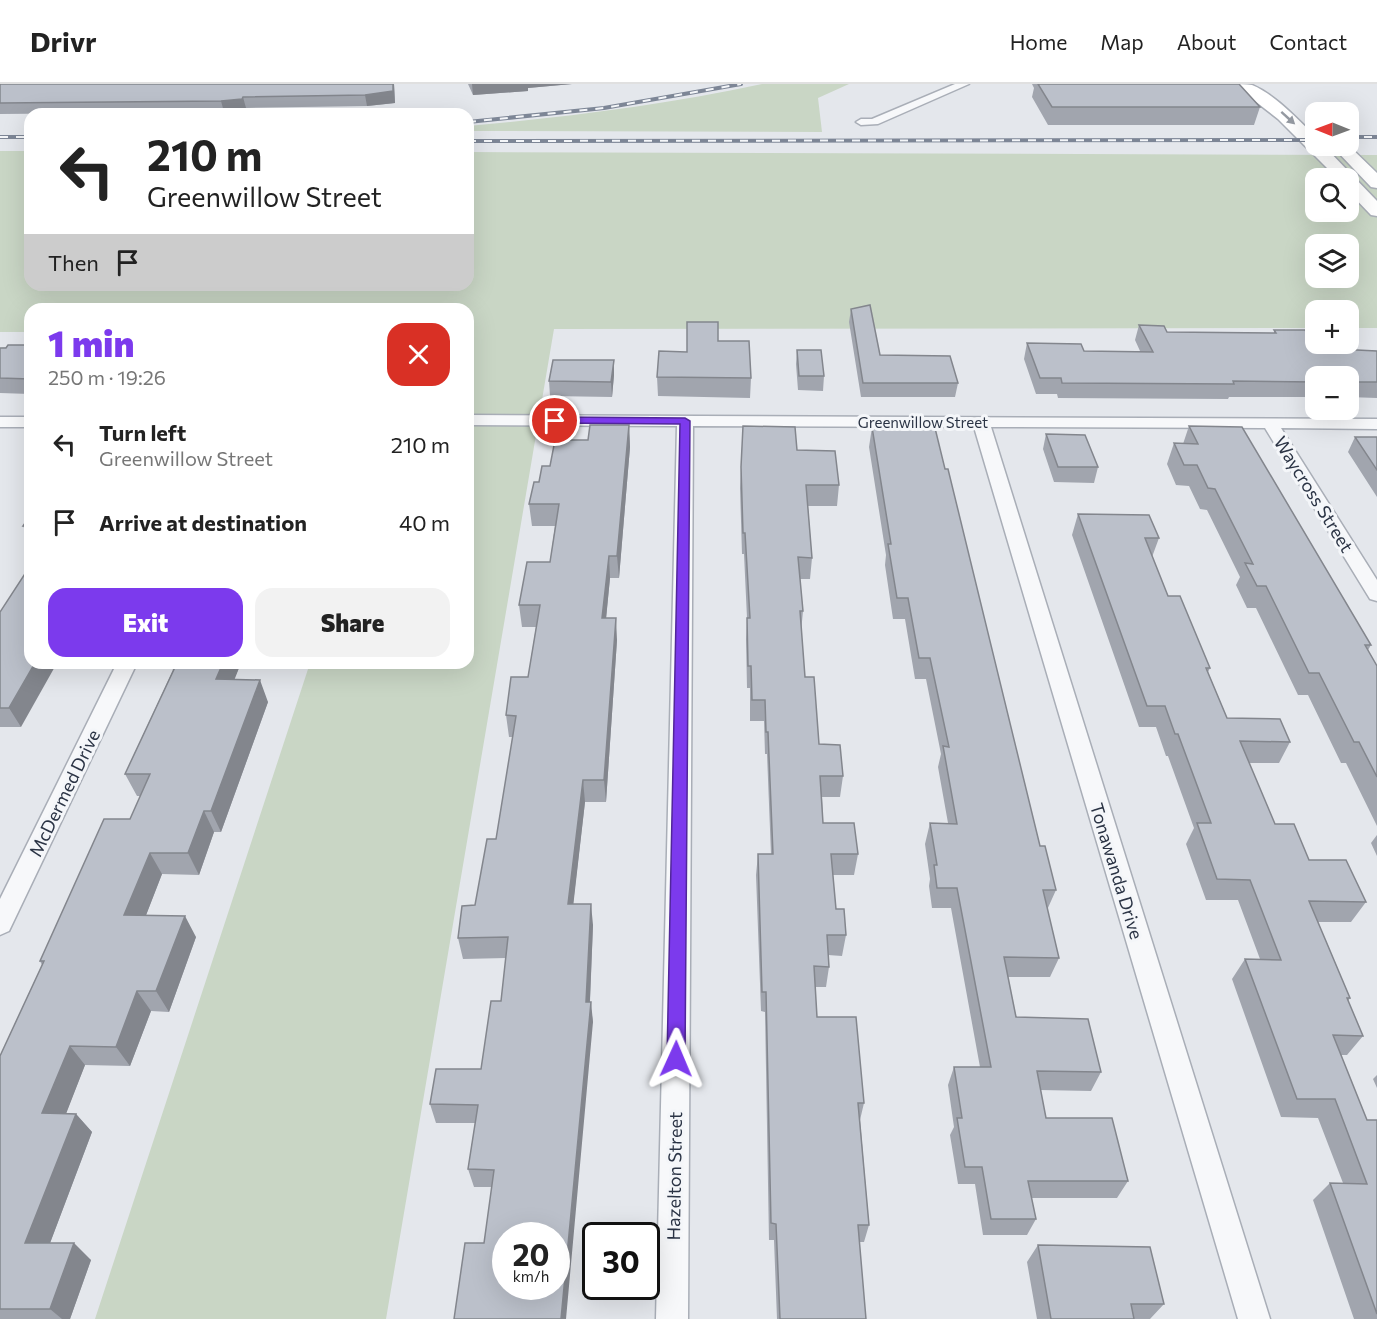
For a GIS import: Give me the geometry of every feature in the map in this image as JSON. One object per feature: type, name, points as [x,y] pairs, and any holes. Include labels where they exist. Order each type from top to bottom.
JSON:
[{"type":"main road","points":[[1240,84],[1292,121],[1336,168]]},
{"type":"main road","points":[[1262,84],[1305,115]]},
{"type":"main road","points":[[1350,156],[1377,183]]},
{"type":"main road","points":[[1359,192],[1377,211]]},
{"type":"street","points":[[861,122],[874,122],[964,84]]},
{"type":"street","name":"Greenwillow Street","points":[[474,420],[1377,424]]},
{"type":"street","name":"Hazelton Street","points":[[672,1319],[685,421]]},
{"type":"street","points":[[0,422],[24,422]]},
{"type":"street","name":"Tonawanda Drive","points":[[981,422],[1254,1319]]},
{"type":"street","name":"Waycross Street","points":[[1270,423],[1377,595]]},
{"type":"street","name":"McDermed Drive","points":[[0,924],[124,669]]},
{"type":"green space","points":[[762,84],[849,84],[818,98],[822,132],[474,131],[474,125],[615,110]]},
{"type":"green space","points":[[0,151],[24,151],[24,291],[474,291],[474,152],[1377,155],[1377,328],[1359,328],[1359,300],[1305,300],[1305,328],[554,329],[386,1319],[95,1319],[308,669],[474,669],[474,303],[24,303],[24,332],[0,332]]},
{"type":"building","points":[[0,84],[393,84],[393,91],[365,95],[243,97],[221,101],[0,103]]},
{"type":"building","points":[[1038,84],[1239,84],[1260,107],[1052,107]]},
{"type":"building","points":[[870,305],[880,355],[950,356],[958,383],[863,383],[851,309]]},
{"type":"building","points":[[687,322],[718,322],[718,341],[749,341],[751,378],[657,377],[659,351],[687,352]]},
{"type":"building","points":[[1139,325],[1164,326],[1167,332],[1276,333],[1274,330],[1305,330],[1305,354],[1359,354],[1359,350],[1377,351],[1377,382],[1359,382],[1359,366],[1305,366],[1305,382],[1233,381],[1234,384],[1062,383],[1061,378],[1040,378],[1027,343],[1081,344],[1084,351],[1153,352]]},
{"type":"building","points":[[8,345],[24,345],[24,379],[0,378],[0,348],[6,348]]},
{"type":"building","points":[[797,350],[821,350],[824,376],[799,376]]},
{"type":"building","points":[[553,360],[614,360],[611,382],[549,381]]},
{"type":"building","points":[[590,425],[629,425],[617,556],[609,556],[602,618],[616,618],[604,780],[583,780],[568,904],[591,904],[586,1002],[591,1002],[570,1224],[570,1222],[492,1222],[492,1300],[563,1300],[561,1319],[454,1319],[465,1243],[484,1243],[494,1170],[468,1169],[478,1105],[430,1104],[436,1069],[481,1069],[491,1001],[501,1001],[508,937],[458,938],[462,906],[475,905],[487,839],[496,839],[516,716],[506,715],[511,677],[528,677],[540,605],[519,605],[527,562],[550,562],[559,504],[529,504],[534,482],[539,482],[542,466],[550,466],[555,440],[588,440]]},
{"type":"building","points":[[743,426],[795,427],[797,450],[835,451],[839,485],[806,485],[812,558],[798,557],[803,611],[800,611],[805,677],[814,677],[819,744],[840,745],[843,776],[820,776],[823,823],[854,823],[858,854],[831,854],[836,909],[844,909],[846,935],[827,935],[829,967],[814,966],[817,1017],[856,1017],[864,1103],[858,1103],[869,1225],[858,1225],[866,1319],[780,1319],[776,1224],[771,1223],[766,992],[762,992],[758,854],[773,854],[768,732],[766,732],[765,700],[752,700],[751,666],[748,666],[747,618],[750,618],[745,533],[743,533],[741,467]]},
{"type":"building","points":[[1189,426],[1242,427],[1371,645],[1365,645],[1377,666],[1377,777],[1359,742],[1354,742],[1319,673],[1309,673],[1266,586],[1257,586],[1245,563],[1253,564],[1215,489],[1208,488],[1197,465],[1184,465],[1174,443],[1198,444]]},
{"type":"building","points":[[872,427],[935,428],[945,469],[948,469],[1040,846],[1045,846],[1056,890],[1043,890],[1059,958],[1004,957],[1016,1017],[1088,1019],[1101,1072],[1037,1071],[1046,1118],[1112,1118],[1128,1181],[1028,1181],[1036,1219],[991,1219],[982,1167],[965,1167],[957,1118],[962,1118],[954,1067],[991,1067],[957,888],[937,888],[934,865],[937,865],[930,823],[957,824],[943,746],[949,747],[930,658],[919,658],[908,598],[897,598],[888,544],[891,544]]},
{"type":"building","points":[[1046,434],[1085,435],[1098,467],[1058,467]]},
{"type":"building","points":[[1355,437],[1377,437],[1377,470]]},
{"type":"building","points":[[1078,514],[1149,515],[1159,538],[1145,538],[1168,596],[1180,596],[1210,668],[1206,668],[1227,718],[1280,719],[1290,742],[1240,741],[1275,824],[1294,824],[1309,860],[1346,860],[1366,902],[1309,901],[1350,998],[1347,998],[1363,1036],[1333,1035],[1367,1120],[1377,1120],[1377,1314],[1330,1183],[1367,1184],[1335,1099],[1297,1099],[1245,959],[1281,960],[1250,880],[1217,879],[1197,823],[1211,823],[1178,734],[1175,734],[1165,706],[1147,706]]},
{"type":"building","points":[[24,575],[24,669],[32,669],[9,708],[0,708],[0,612]]},
{"type":"building","points":[[174,669],[220,669],[216,679],[260,680],[211,811],[204,811],[188,853],[150,853],[124,915],[185,916],[156,991],[137,991],[116,1047],[70,1046],[42,1113],[76,1114],[25,1243],[74,1243],[50,1309],[0,1309],[0,1056],[44,961],[40,961],[104,819],[130,819],[150,774],[125,774]]},
{"type":"building","points":[[1038,1245],[1150,1247],[1164,1304],[1131,1304],[1134,1319],[1051,1319]]},
{"type":"railway","points":[[474,121],[604,108],[741,84]]},
{"type":"railway","points":[[0,137],[24,137]]},
{"type":"railway","points":[[1359,137],[1377,137]]},
{"type":"railway","points":[[474,141],[1305,140]]},
{"type":"route","points":[[555,421],[685,421],[676,1059]]}]
